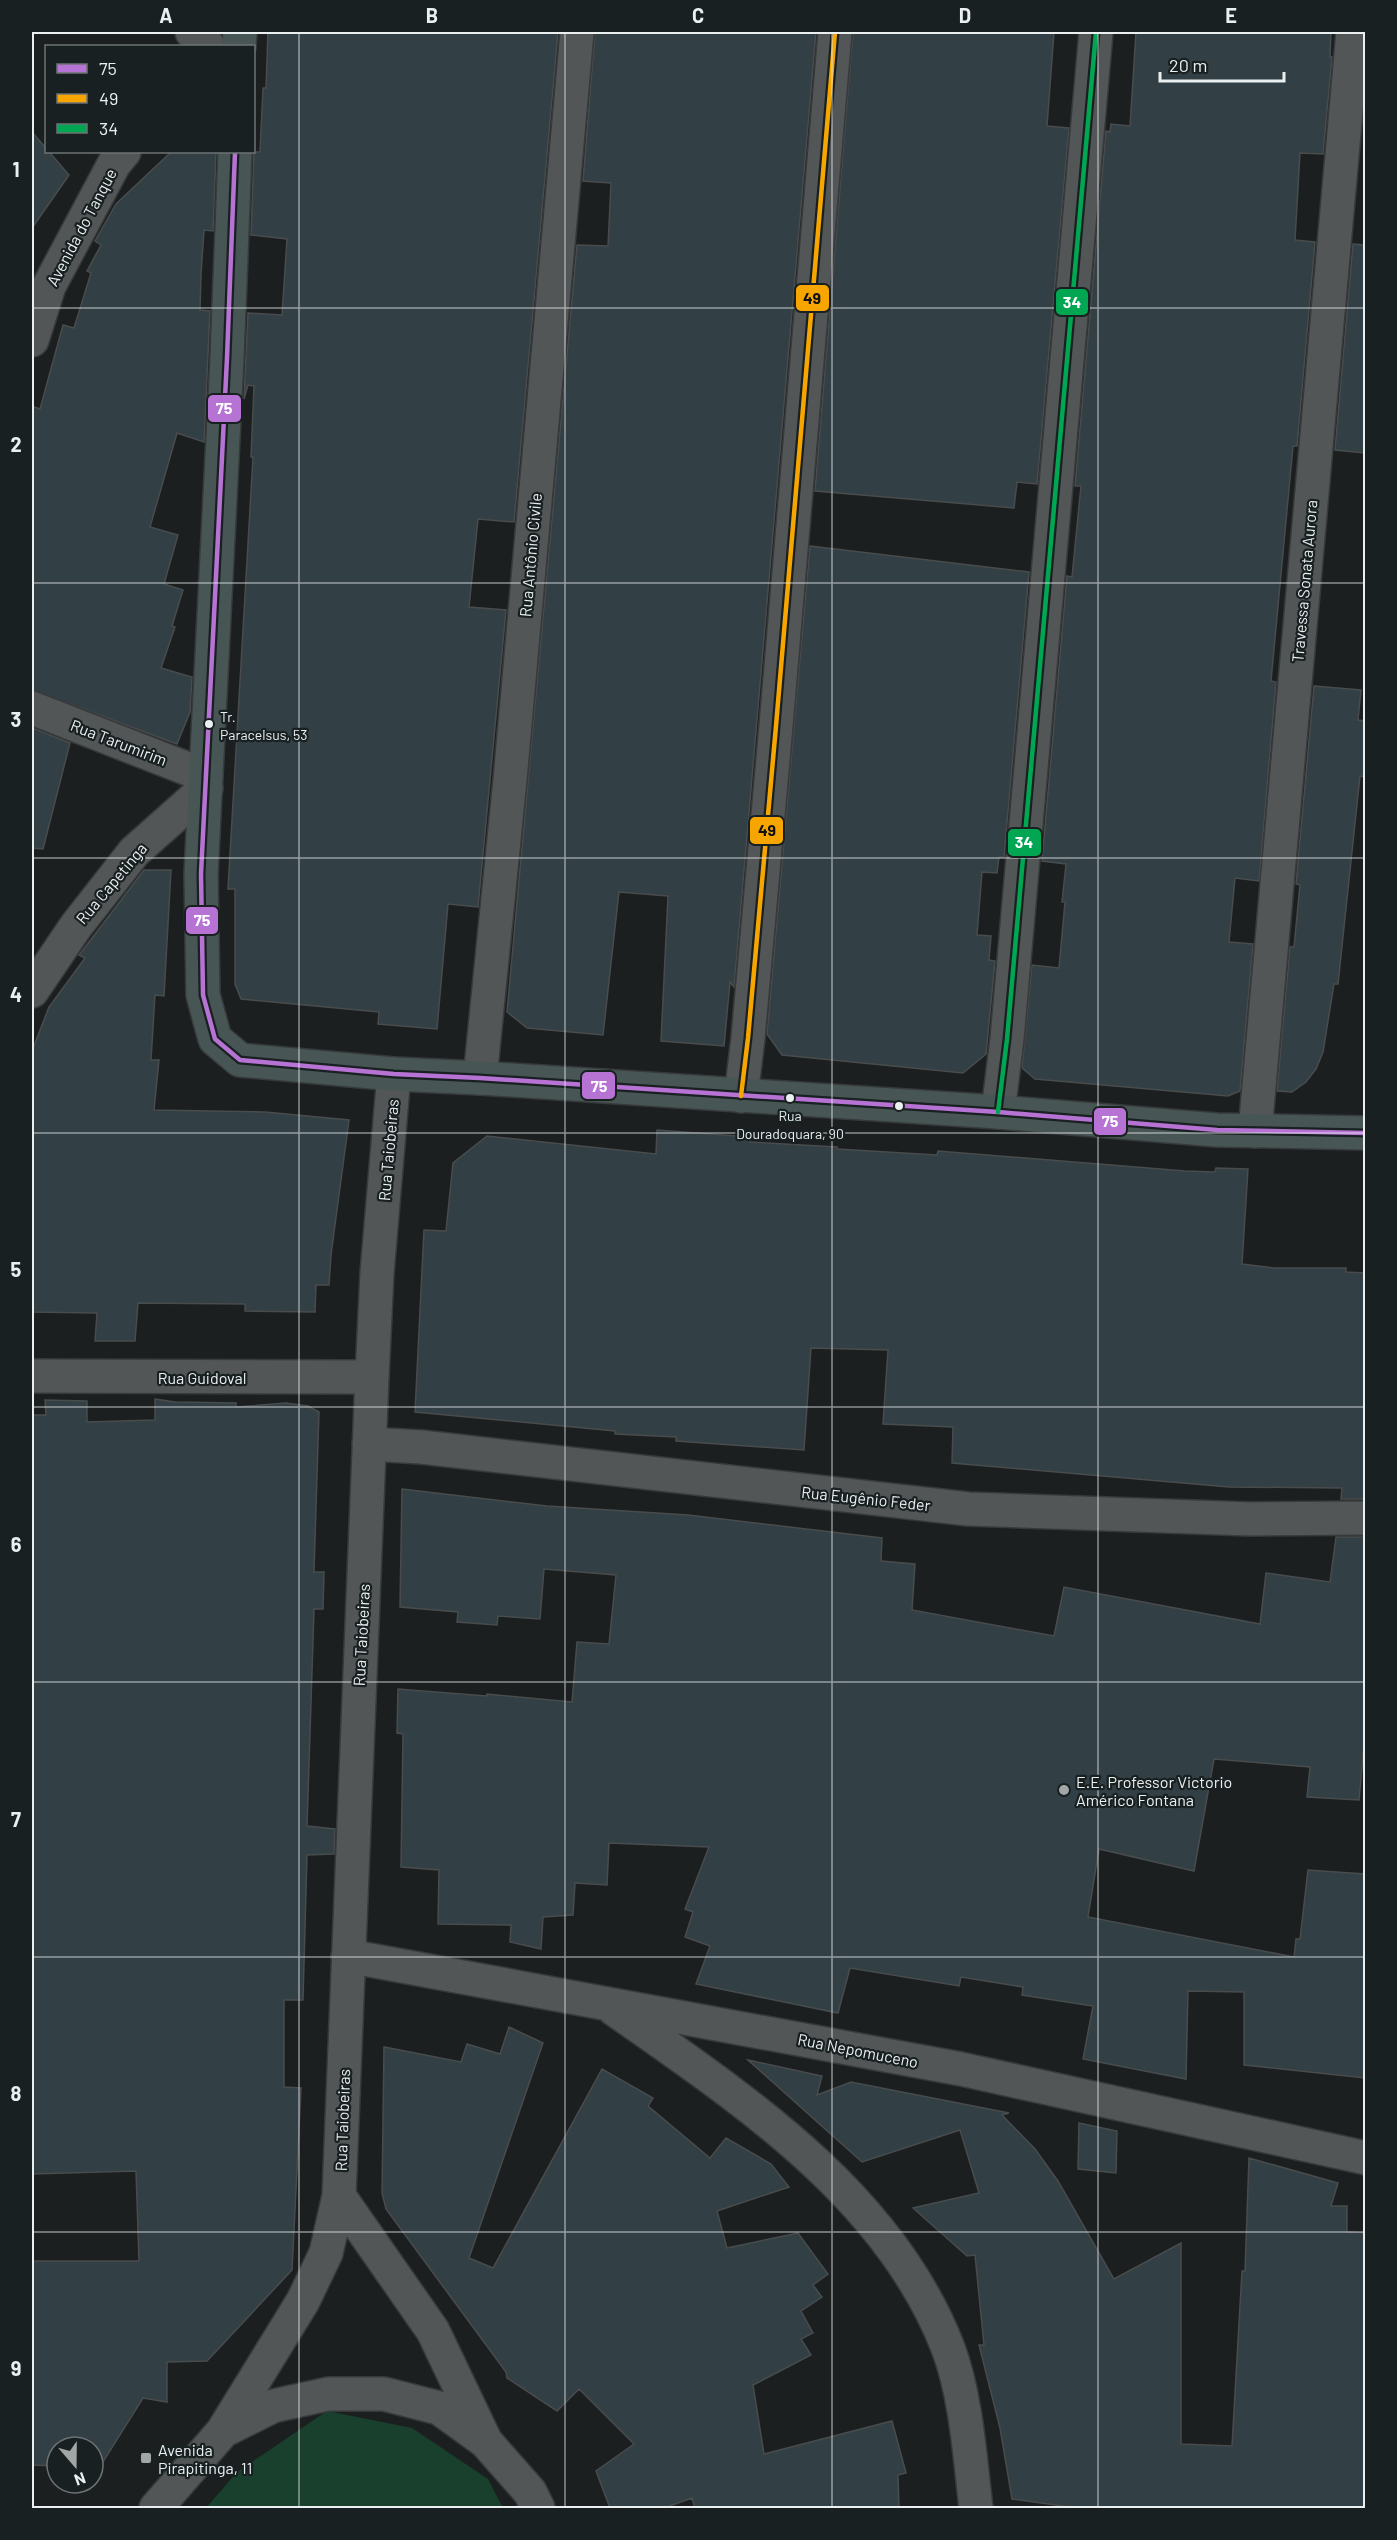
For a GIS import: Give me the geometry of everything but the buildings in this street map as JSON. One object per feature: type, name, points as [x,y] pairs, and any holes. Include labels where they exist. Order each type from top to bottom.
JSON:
[{"type":"main road","points":[[235,153],[201,874],[203,995],[215,1039],[240,1060],[394,1074],[998,1112],[1217,1130],[1365,1132]]},
{"type":"street","points":[[192,32],[207,45]]},
{"type":"street","name":"Rua Antônio Civile","points":[[480,1078],[510,780],[577,32]]},
{"type":"street","points":[[741,1096],[773,761],[835,32]]},
{"type":"street","points":[[998,1112],[1053,536],[1096,32]]},
{"type":"street","name":"Travessa Sonata Aurora","points":[[1255,1131],[1353,32]]},
{"type":"street","name":"Avenida do Tanque","points":[[32,340],[49,286],[114,164],[123,153]]},
{"type":"street","name":"Rua Tarumirim","points":[[32,708],[206,782]]},
{"type":"street","name":"Rua Capetinga","points":[[32,991],[76,926],[134,852],[206,782]]},
{"type":"street","name":"Rua Taiobeiras","points":[[223,2431],[303,2301],[326,2253],[339,2196],[377,1273],[394,1074]]},
{"type":"street","name":"Rua Guidoval","points":[[32,1376],[372,1377]]},
{"type":"street","name":"Rua Eugênio Feder","points":[[369,1444],[421,1447],[968,1509],[1250,1519],[1365,1518]]},
{"type":"street","name":"Rua Nepomuceno","points":[[348,1956],[961,2069],[1365,2158]]},
{"type":"street","points":[[606,2003],[740,2098],[826,2174],[883,2235],[925,2297],[948,2349],[966,2422],[976,2508]]},
{"type":"street","points":[[339,2196],[433,2331],[486,2442]]},
{"type":"street","points":[[156,2508],[223,2431],[273,2406],[328,2394],[384,2394],[439,2408],[486,2442],[530,2492],[538,2508]]},
{"type":"green space","points":[[327,2411],[412,2428],[488,2479],[503,2508],[206,2508],[237,2472]]},
{"type":"transit line","name":"49","points":[[741,1096],[776,726],[835,32]]},
{"type":"transit line","name":"34","points":[[998,1112],[1007,1039],[1096,32]]},
{"type":"transit line","name":"75","points":[[235,153],[201,874],[203,995],[215,1039],[240,1060],[394,1074],[998,1112],[1217,1130],[1366,1133]]},
{"type":"place","name":"Tr. Paracelsus, 53","points":[[209,724]]},
{"type":"place","name":"Rua Douradoquara, 90","points":[[790,1098]]},
{"type":"place","name":"E.E. Professor Victorio Américo Fontana","points":[[1064,1790]]},
{"type":"place","name":"Avenida Pirapitinga, 11","points":[[146,2458]]}]
